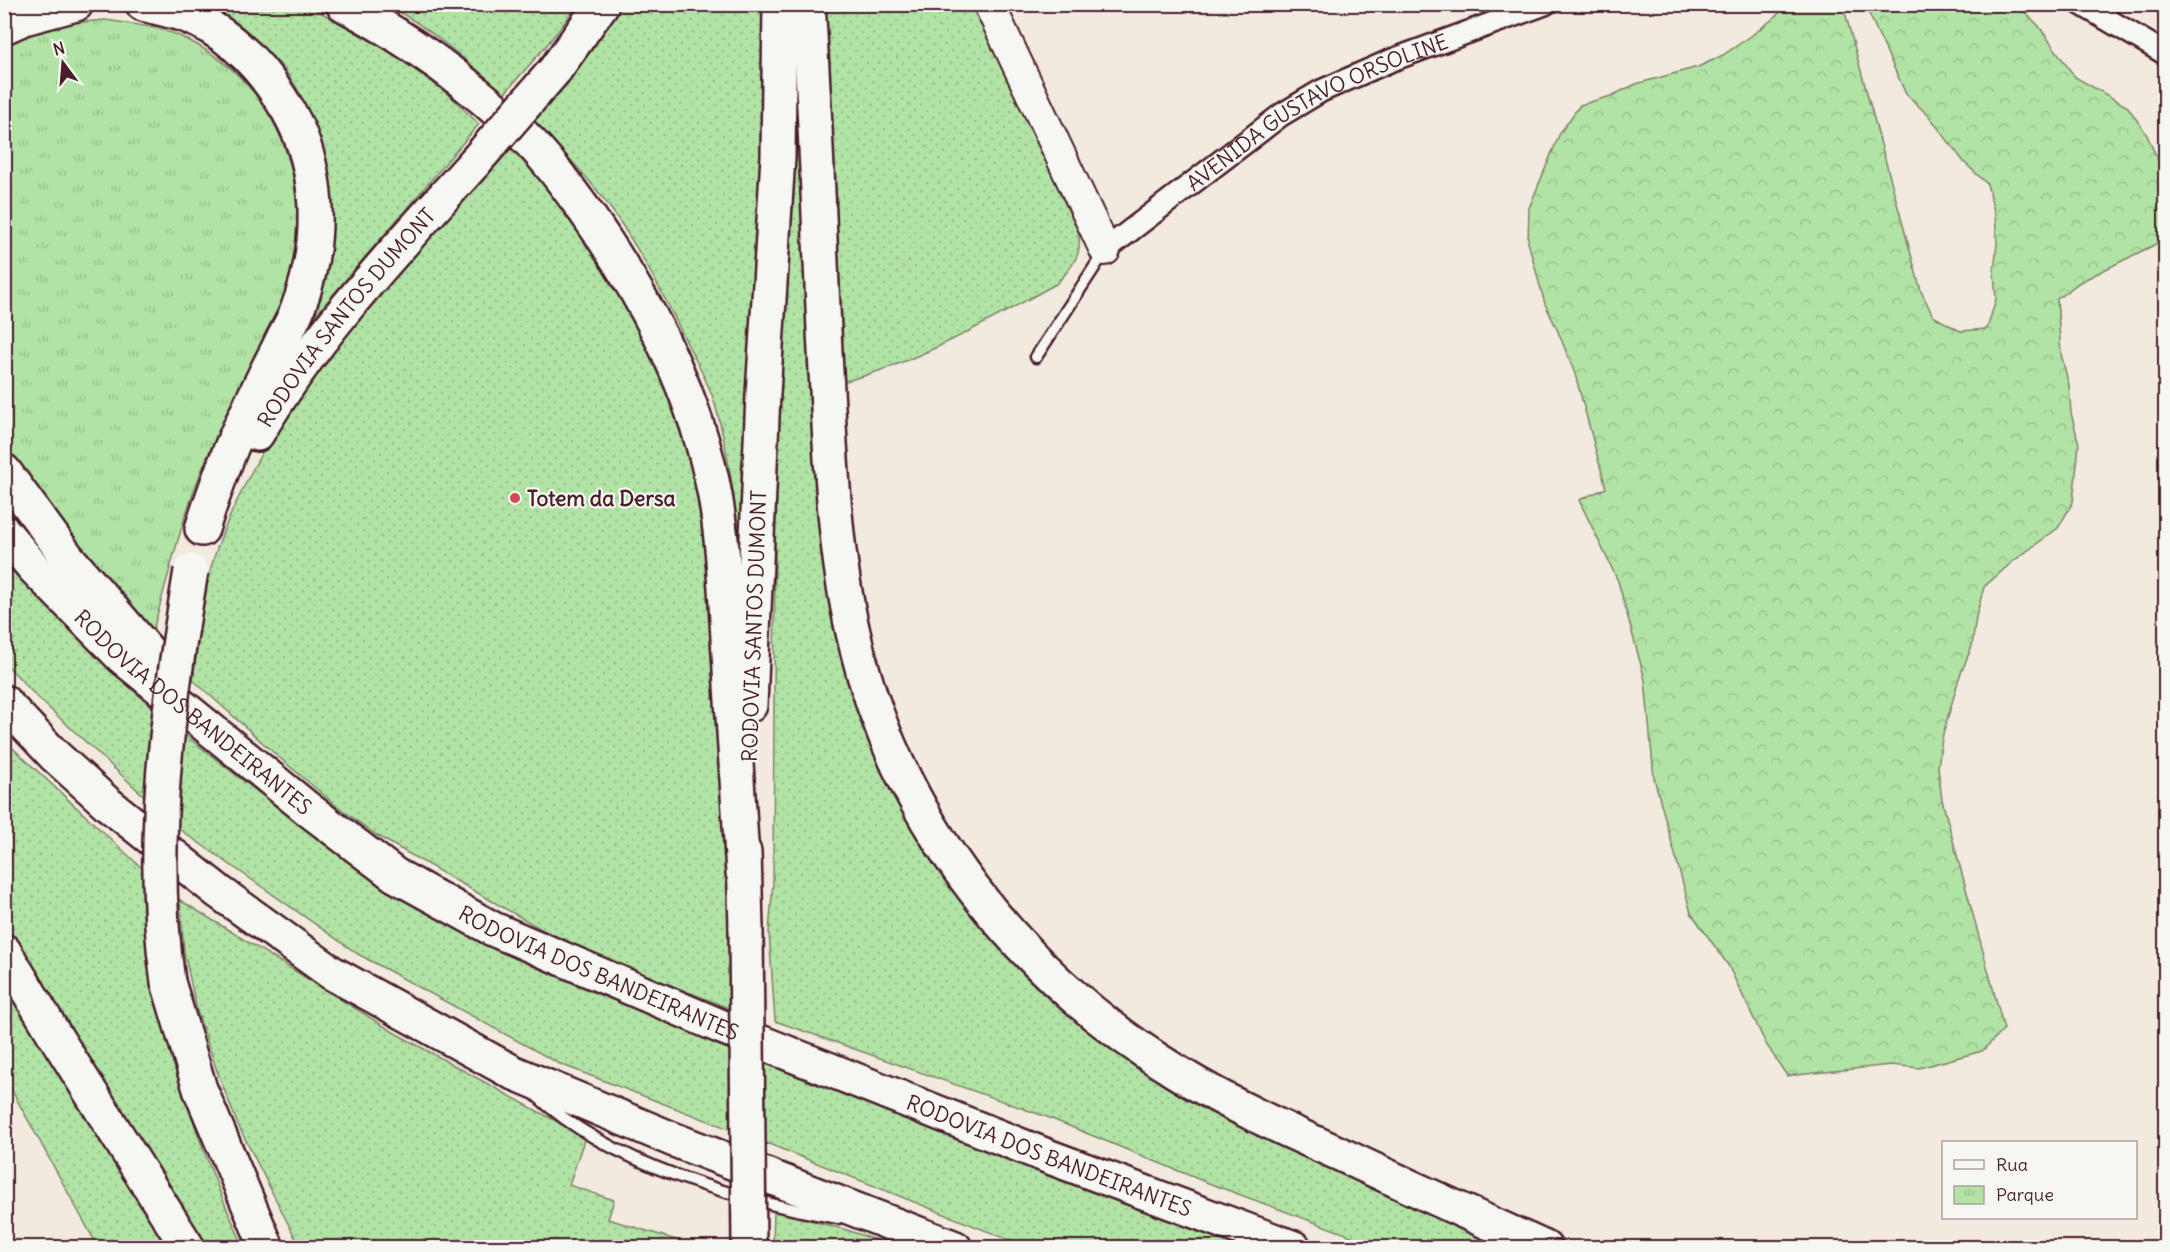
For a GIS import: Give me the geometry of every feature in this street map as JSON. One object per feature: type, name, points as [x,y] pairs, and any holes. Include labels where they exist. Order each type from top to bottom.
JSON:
[{"type":"highway","points":[[4,27],[24,18],[76,4]]},
{"type":"highway","points":[[143,4],[188,16],[219,34],[243,50],[269,80],[293,117],[307,152],[316,204],[312,257],[298,308],[223,466],[202,529]]},
{"type":"highway","points":[[343,4],[384,26],[431,58],[481,97],[525,136],[559,175],[630,277],[668,351],[693,408],[711,478],[723,563],[743,873]]},
{"type":"highway","name":"RODOVIA SANTOS DUMONT","points":[[238,1179],[200,1089],[168,982],[163,949],[159,888],[159,825],[173,676],[191,571],[202,529],[277,401],[321,341],[387,261],[555,70],[602,4]]},
{"type":"highway","name":"RODOVIA SANTOS DUMONT","points":[[749,1248],[746,928],[743,873],[763,406],[778,157],[780,4]]},
{"type":"highway","points":[[808,4],[839,562],[856,648],[871,695],[903,775],[926,818],[976,894],[1015,940],[1082,1004],[1123,1036],[1174,1071],[1243,1110],[1545,1248]]},
{"type":"highway","points":[[4,471],[67,557],[228,744]]},
{"type":"highway","name":"RODOVIA DOS BANDEIRANTES","points":[[4,532],[34,568],[122,657],[308,810],[395,875],[493,929],[722,1027],[1047,1156],[1294,1248]]},
{"type":"highway","points":[[4,702],[54,755],[108,804],[219,892],[332,973],[512,1072],[672,1139],[955,1248]]},
{"type":"highway","points":[[4,951],[188,1248]]},
{"type":"highway","points":[[238,1179],[267,1248]]},
{"type":"highway","points":[[238,1179],[278,1248]]},
{"type":"street","points":[[989,4],[1105,250]]},
{"type":"street","name":"AVENIDA GUSTAVO ORSOLINE","points":[[1105,250],[1281,116],[1321,90],[1392,60],[1545,4]]},
{"type":"street","points":[[2081,4],[2166,54]]},
{"type":"lane","points":[[1036,357],[1105,250]]},
{"type":"green space","points":[[1788,4],[1843,5],[1921,291],[1933,316],[1960,331],[1987,329],[1996,299],[1995,215],[1987,184],[1964,162],[1929,116],[1906,94],[1865,5],[2017,5],[2038,25],[2075,77],[2128,107],[2147,135],[2160,165],[2165,184],[2165,236],[2154,245],[2080,282],[2057,299],[2061,354],[2079,444],[2073,502],[2058,528],[2011,563],[1984,587],[1976,617],[1972,646],[1959,678],[1942,738],[1938,767],[1942,800],[2004,1029],[1982,1051],[1919,1068],[1891,1065],[1787,1076],[1766,1044],[1728,965],[1691,913],[1654,778],[1645,680],[1618,581],[1579,500],[1606,488],[1575,374],[1545,304],[1528,242],[1529,208],[1560,133],[1580,105],[1611,96],[1636,84],[1698,67],[1723,55],[1774,18]]},
{"type":"green space","points":[[195,5],[308,5],[385,49],[449,95],[479,124],[300,333],[318,296],[329,256],[331,236],[328,188],[317,137],[299,93],[279,64],[246,35]]},
{"type":"green space","points":[[387,5],[578,5],[504,94],[434,35]]},
{"type":"green space","points":[[616,5],[769,5],[745,540],[740,544],[723,436],[714,401],[704,377],[643,258],[624,228],[585,176],[533,120]]},
{"type":"green space","points":[[821,5],[976,5],[1072,205],[1079,239],[1079,248],[1073,264],[1056,284],[950,341],[896,365],[838,383]]},
{"type":"green space","points":[[105,20],[148,27],[188,40],[217,58],[242,80],[263,105],[279,134],[290,165],[296,197],[297,231],[286,292],[221,425],[190,501],[150,641],[50,514],[5,446],[5,46],[41,30]]},
{"type":"green space","points":[[799,50],[850,664],[1050,991],[1509,1247],[1381,1247],[1203,1181],[1047,1117],[775,1021],[769,932],[773,883],[775,532],[784,312]]},
{"type":"green space","points":[[512,143],[596,246],[678,406],[701,491],[716,633],[736,1011],[600,957],[541,929],[376,835],[333,803],[193,680],[204,599],[218,545],[254,467],[280,422],[340,337],[373,297]]},
{"type":"green space","points":[[4,556],[74,633],[137,694],[190,739],[304,828],[429,913],[510,956],[600,995],[1254,1247],[1027,1247],[560,1064],[358,954],[182,831],[36,696],[5,663]]},
{"type":"green space","points":[[4,740],[143,869],[148,952],[160,1014],[199,1139],[244,1247],[202,1247],[41,988],[5,925]]},
{"type":"green space","points":[[180,900],[395,1033],[585,1137],[569,1185],[614,1200],[608,1219],[699,1247],[300,1247],[238,1125],[217,1071],[197,1011],[184,952]]},
{"type":"green space","points":[[4,987],[170,1247],[98,1247],[5,1078]]},
{"type":"green space","points":[[774,1211],[847,1230],[896,1247],[773,1247]]},
{"type":"place","name":"Totem da Dersa","points":[[515,498]]}]
